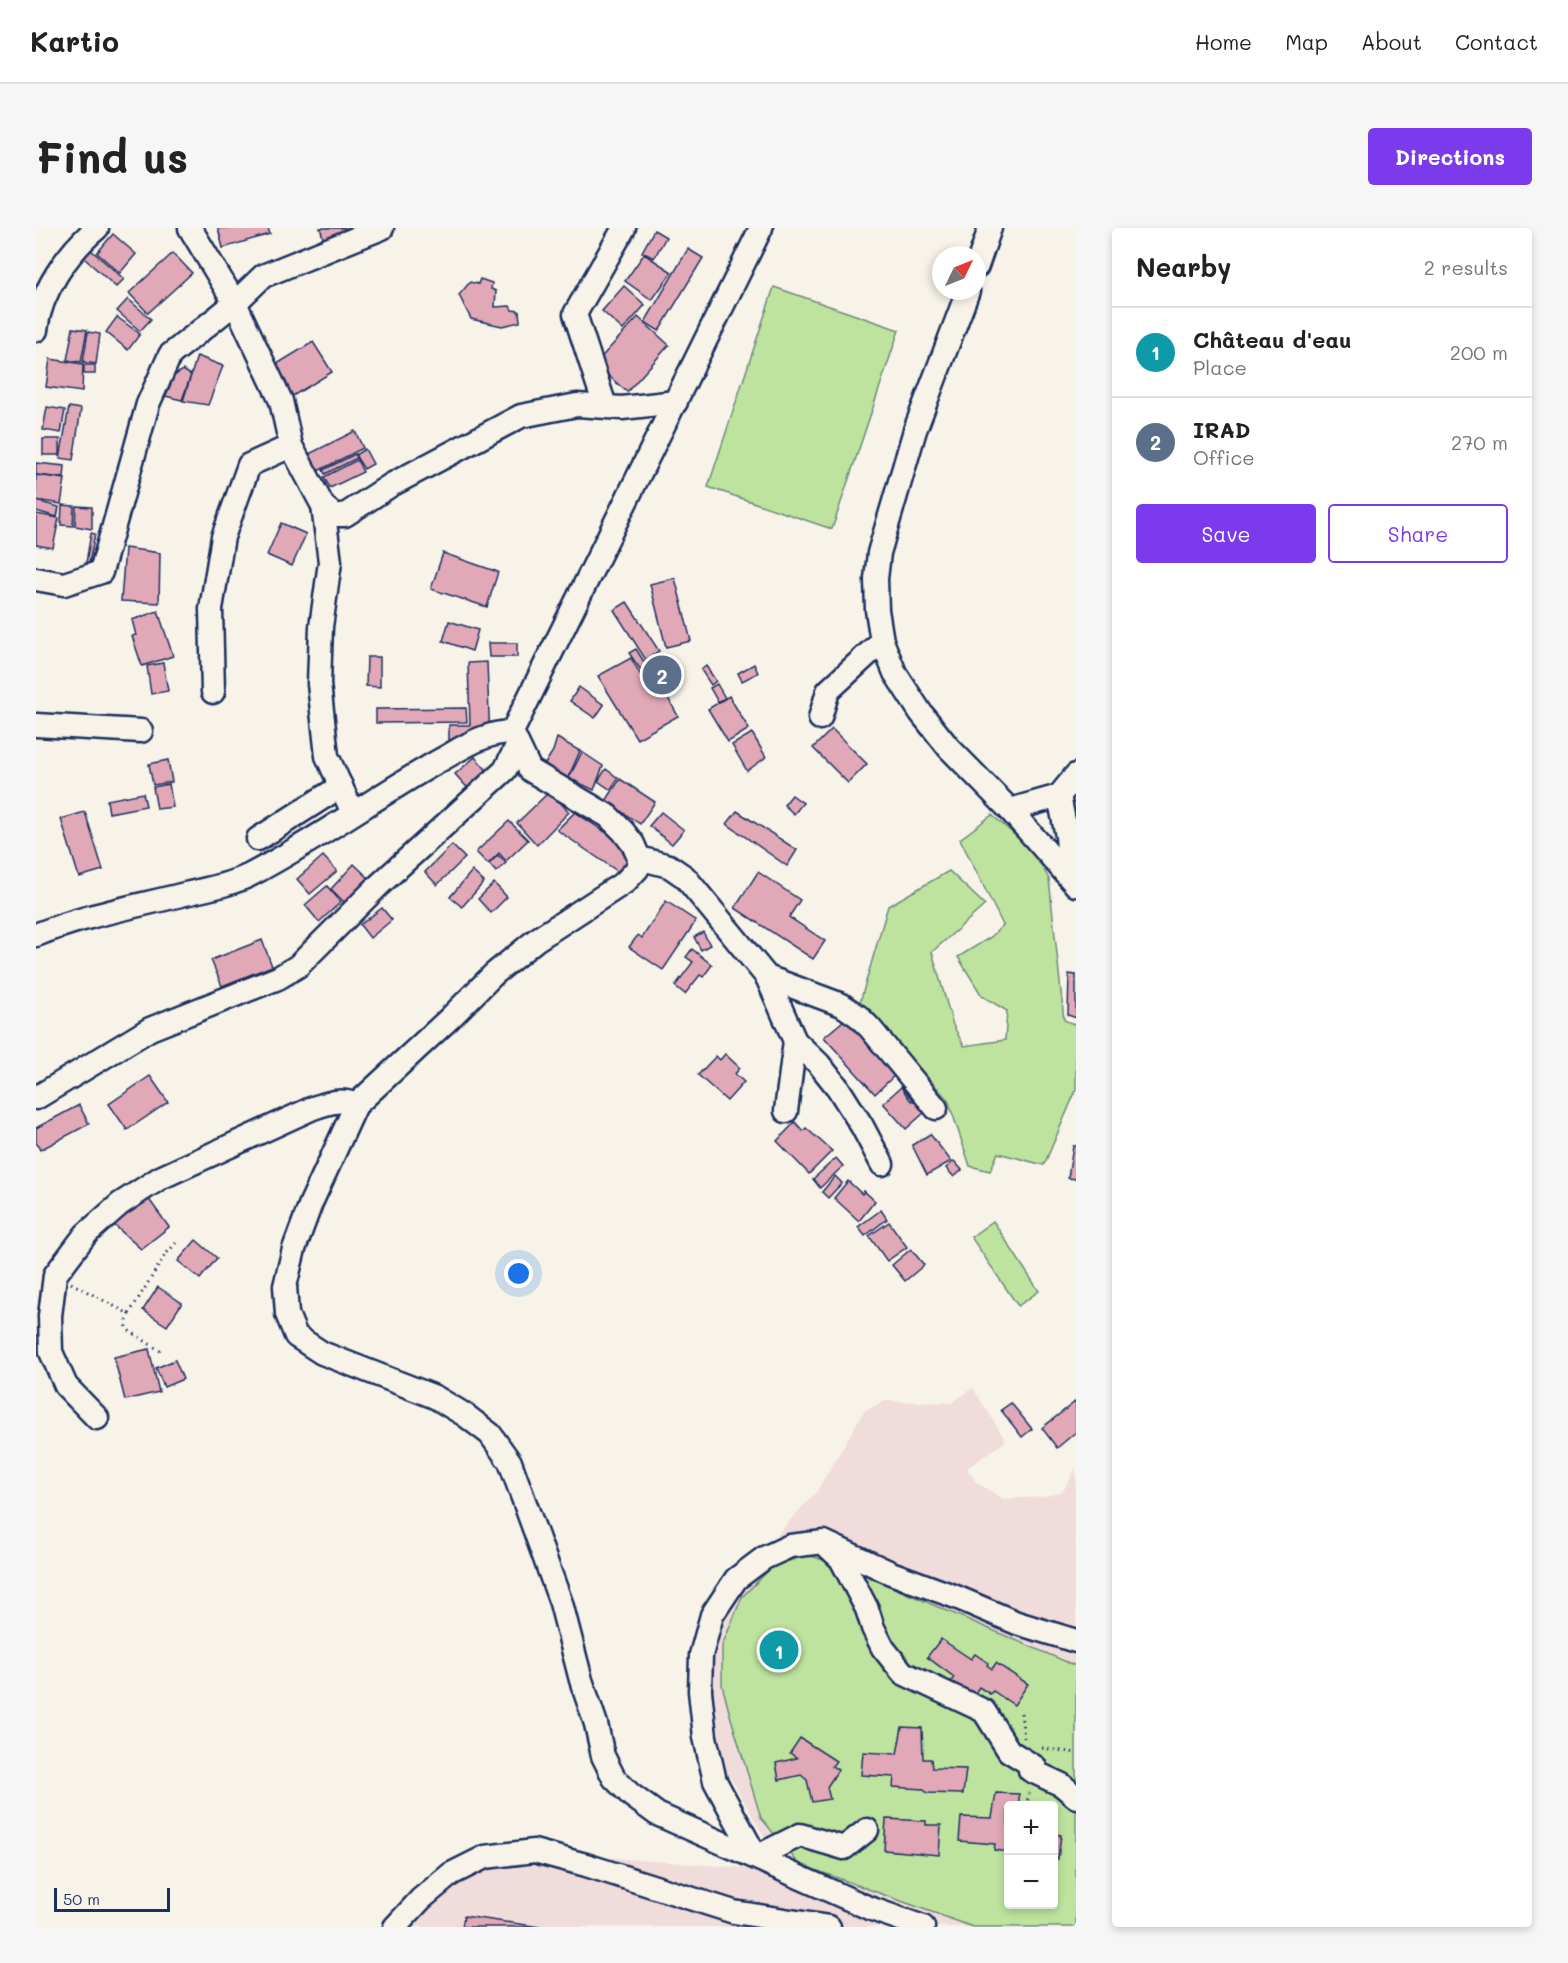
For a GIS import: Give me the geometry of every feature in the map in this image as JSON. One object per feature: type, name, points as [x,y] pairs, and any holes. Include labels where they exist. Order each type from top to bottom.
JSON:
[{"type":"street","points":[[36,330],[37,320],[47,292],[86,237],[97,228]]},
{"type":"street","points":[[190,228],[235,303],[282,401],[291,446],[323,506],[330,562],[321,627],[319,684],[327,756],[353,813]]},
{"type":"street","points":[[36,579],[64,584],[101,572],[148,404],[170,355],[235,303],[263,276],[382,228]]},
{"type":"street","points":[[605,406],[575,315],[624,228]]},
{"type":"street","points":[[36,1098],[150,1029],[278,978],[298,966],[379,885],[505,770],[515,739],[675,402],[761,228]]},
{"type":"street","points":[[984,246],[990,228]]},
{"type":"street","points":[[965,300],[915,430],[879,554],[876,609],[882,641],[896,673],[921,713],[949,748],[1010,810],[1073,881]]},
{"type":"street","points":[[323,506],[334,515],[345,515],[391,485],[521,416],[577,405],[621,408],[675,402]]},
{"type":"street","points":[[213,692],[211,609],[223,537],[249,465],[291,446]]},
{"type":"street","points":[[820,718],[828,691],[882,641]]},
{"type":"street","points":[[36,725],[141,731]]},
{"type":"street","points":[[36,935],[105,912],[179,896],[247,876],[412,777],[477,740],[498,732],[515,739],[530,770],[608,816],[623,831],[639,858],[638,868],[625,882],[536,940],[494,974],[356,1105],[311,1203],[294,1249],[285,1286],[287,1314],[296,1336],[322,1353],[435,1397],[465,1415],[490,1434],[510,1462],[561,1603],[603,1756],[615,1778],[631,1795],[657,1814],[869,1908],[923,1927]]},
{"type":"street","points":[[1010,810],[1059,796],[1076,775]]},
{"type":"street","points":[[258,839],[341,786]]},
{"type":"street","points":[[1059,796],[1073,881]]},
{"type":"street","points":[[639,858],[669,866],[685,877],[767,977],[795,1041],[819,1064],[838,1088],[882,1164]]},
{"type":"street","points":[[767,977],[842,1005],[858,1017],[870,1028],[936,1108]]},
{"type":"street","points":[[786,1111],[795,1041]]},
{"type":"street","points":[[97,1418],[66,1386],[51,1352],[50,1316],[55,1275],[86,1234],[120,1204],[160,1178],[331,1101],[349,1102],[356,1105]]},
{"type":"street","points":[[756,1857],[715,1781],[705,1737],[700,1691],[701,1655],[712,1615],[736,1579],[765,1558],[790,1546],[824,1542],[891,1573],[1017,1623],[1076,1641]]},
{"type":"street","points":[[824,1542],[841,1559],[867,1609],[883,1648],[903,1673],[984,1711],[1009,1751],[1035,1767],[1030,1770],[1062,1785],[1076,1797]]},
{"type":"street","points":[[756,1857],[800,1835],[844,1848],[867,1830]]},
{"type":"street","points":[[395,1927],[421,1899],[451,1874],[485,1857],[534,1851],[734,1912],[829,1927]]},
{"type":"path","points":[[162,1352],[128,1330],[126,1324],[129,1314],[165,1255],[176,1243]]},
{"type":"path","points":[[55,1275],[129,1314]]},
{"type":"shaded area","points":[[973,1388],[1006,1441],[967,1468],[976,1482],[1003,1499],[1043,1497],[1063,1491],[1076,1468],[1076,1927],[407,1927],[425,1900],[488,1859],[536,1852],[784,1871],[719,1758],[704,1679],[716,1613],[754,1560],[817,1491],[864,1411],[885,1401],[952,1403]]},
{"type":"green space","points":[[774,287],[899,330],[832,529],[708,487]]},
{"type":"green space","points":[[992,815],[1034,852],[1049,879],[1064,1020],[1076,1025],[1076,1090],[1044,1165],[998,1153],[990,1171],[970,1166],[948,1100],[860,1002],[888,906],[949,871],[985,905],[932,952],[953,1025],[964,1046],[1005,1040],[1007,1011],[982,996],[958,957],[991,937],[1003,925],[960,839]]},
{"type":"green space","points":[[993,1221],[1039,1291],[1018,1306],[971,1237]]},
{"type":"green space","points":[[808,1555],[845,1567],[1076,1666],[1076,1927],[973,1927],[799,1864],[761,1818],[722,1685],[722,1646],[742,1597],[773,1566]]},
{"type":"building","points":[[218,228],[268,228],[270,234],[223,248]]},
{"type":"building","points":[[320,228],[360,228],[324,240]]},
{"type":"building","points":[[654,230],[666,237],[654,258],[642,252]]},
{"type":"building","points":[[113,234],[136,254],[120,273],[97,253]]},
{"type":"building","points":[[688,249],[703,258],[659,331],[645,322]]},
{"type":"building","points":[[91,250],[124,279],[116,287],[84,258]]},
{"type":"building","points":[[173,253],[192,273],[148,313],[129,293]]},
{"type":"building","points":[[644,254],[672,272],[652,300],[625,281]]},
{"type":"building","points":[[480,279],[492,283],[491,289],[496,291],[495,307],[510,306],[512,310],[519,311],[520,322],[502,326],[471,319],[459,295],[470,282],[478,284]]},
{"type":"building","points":[[624,286],[645,305],[623,330],[602,311]]},
{"type":"building","points":[[128,299],[151,319],[140,331],[117,311]]},
{"type":"building","points":[[117,317],[140,334],[128,350],[106,332]]},
{"type":"building","points":[[638,317],[669,345],[627,392],[595,364]]},
{"type":"building","points":[[73,328],[87,330],[81,362],[67,360]]},
{"type":"building","points":[[88,332],[100,334],[96,364],[83,362]]},
{"type":"building","points":[[313,342],[332,372],[291,397],[272,367]]},
{"type":"building","points":[[197,356],[223,366],[208,405],[183,401]]},
{"type":"building","points":[[50,359],[83,364],[82,392],[46,387]]},
{"type":"building","points":[[84,365],[95,365],[95,374],[84,374]]},
{"type":"building","points":[[183,370],[191,375],[182,400],[165,396],[172,377]]},
{"type":"building","points":[[47,407],[65,410],[61,433],[43,430]]},
{"type":"building","points":[[69,407],[81,409],[73,460],[60,458]]},
{"type":"building","points":[[355,431],[363,448],[316,472],[307,455]]},
{"type":"building","points":[[43,439],[60,439],[60,455],[43,455]]},
{"type":"building","points":[[365,449],[373,464],[364,469],[355,455]]},
{"type":"building","points":[[355,454],[357,458],[325,474],[323,470]]},
{"type":"building","points":[[357,460],[363,472],[330,488],[324,477]]},
{"type":"building","points":[[36,463],[65,466],[64,478],[36,475]]},
{"type":"building","points":[[36,475],[65,479],[61,504],[36,500]]},
{"type":"building","points":[[36,501],[59,507],[57,517],[36,511]]},
{"type":"building","points":[[62,505],[74,506],[73,526],[61,525]]},
{"type":"building","points":[[76,506],[92,507],[92,529],[75,526]]},
{"type":"building","points":[[36,514],[59,518],[53,548],[36,545]]},
{"type":"building","points":[[281,523],[306,534],[292,566],[267,555]]},
{"type":"building","points":[[91,533],[95,534],[89,564],[86,563]]},
{"type":"building","points":[[125,548],[160,553],[159,603],[121,601]]},
{"type":"building","points":[[443,553],[498,572],[487,607],[431,589]]},
{"type":"building","points":[[675,578],[691,641],[666,647],[650,584]]},
{"type":"building","points":[[627,602],[659,651],[646,660],[614,610]]},
{"type":"building","points":[[158,611],[173,656],[142,666],[132,636],[136,635],[132,620]]},
{"type":"building","points":[[449,621],[478,630],[472,651],[443,641]]},
{"type":"building","points":[[488,643],[517,643],[517,657],[489,657]]},
{"type":"building","points":[[636,649],[646,665],[640,669],[629,653]]},
{"type":"building","points":[[367,657],[380,657],[380,687],[366,686]]},
{"type":"building","points":[[631,658],[652,695],[663,689],[678,716],[637,739],[598,676]]},
{"type":"building","points":[[487,662],[490,741],[449,742],[449,725],[470,725],[468,663]]},
{"type":"building","points":[[163,663],[168,691],[151,694],[147,666]]},
{"type":"building","points":[[754,664],[758,673],[742,681],[738,673]]},
{"type":"building","points":[[706,666],[716,681],[711,685],[701,670]]},
{"type":"building","points":[[717,684],[725,698],[718,702],[710,688]]},
{"type":"building","points":[[579,687],[604,705],[595,718],[570,701]]},
{"type":"building","points":[[729,696],[749,729],[728,742],[708,709]]},
{"type":"building","points":[[466,708],[467,722],[376,723],[376,709]]},
{"type":"building","points":[[832,729],[867,764],[848,783],[813,748]]},
{"type":"building","points":[[752,733],[766,757],[747,771],[732,745]]},
{"type":"building","points":[[557,738],[580,751],[568,778],[543,767],[553,751]]},
{"type":"building","points":[[582,752],[603,766],[594,790],[569,778]]},
{"type":"building","points":[[475,757],[493,777],[473,794],[455,774]]},
{"type":"building","points":[[168,760],[172,782],[153,785],[149,764]]},
{"type":"building","points":[[606,769],[618,778],[611,790],[598,781]]},
{"type":"building","points":[[620,779],[655,802],[640,824],[606,801]]},
{"type":"building","points":[[169,784],[173,807],[157,809],[153,787]]},
{"type":"building","points":[[550,791],[569,812],[537,845],[517,823]]},
{"type":"building","points":[[143,793],[146,806],[109,813],[107,800]]},
{"type":"building","points":[[792,795],[803,803],[794,814],[784,805]]},
{"type":"building","points":[[737,811],[797,850],[787,866],[727,824]]},
{"type":"building","points":[[85,812],[103,870],[79,877],[61,819]]},
{"type":"building","points":[[575,812],[634,851],[620,873],[557,830]]},
{"type":"building","points":[[661,812],[684,830],[672,844],[649,826]]},
{"type":"building","points":[[509,821],[528,840],[506,861],[499,853],[488,864],[476,852]]},
{"type":"building","points":[[452,845],[465,858],[437,885],[425,872]]},
{"type":"building","points":[[498,855],[506,863],[496,872],[489,864]]},
{"type":"building","points":[[323,856],[337,871],[310,894],[297,879]]},
{"type":"building","points":[[354,864],[376,885],[352,910],[331,889]]},
{"type":"building","points":[[472,871],[484,882],[462,907],[450,897]]},
{"type":"building","points":[[758,872],[800,900],[789,917],[825,941],[813,959],[735,908]]},
{"type":"building","points":[[494,883],[507,897],[491,913],[478,899]]},
{"type":"building","points":[[327,886],[341,902],[319,922],[305,905]]},
{"type":"building","points":[[666,901],[696,921],[663,970],[629,947],[638,935],[642,938]]},
{"type":"building","points":[[382,908],[392,920],[370,938],[360,925]]},
{"type":"building","points":[[703,932],[710,945],[701,950],[694,937]]},
{"type":"building","points":[[262,940],[272,966],[222,986],[211,960]]},
{"type":"building","points":[[692,949],[712,965],[703,977],[700,975],[685,994],[675,986],[693,962],[686,957]]},
{"type":"building","points":[[1069,974],[1076,975],[1076,1018],[1068,1015]]},
{"type":"building","points":[[849,1016],[897,1073],[875,1094],[824,1037]]},
{"type":"building","points":[[725,1054],[740,1068],[735,1074],[744,1082],[727,1101],[698,1075],[716,1056],[720,1060]]},
{"type":"building","points":[[150,1076],[168,1102],[127,1130],[109,1104]]},
{"type":"building","points":[[901,1087],[911,1101],[915,1100],[925,1112],[906,1129],[883,1103]]},
{"type":"building","points":[[79,1105],[89,1124],[40,1150],[36,1142],[36,1128]]},
{"type":"building","points":[[795,1122],[803,1131],[806,1128],[832,1151],[809,1174],[777,1141]]},
{"type":"building","points":[[930,1134],[951,1161],[927,1175],[912,1145]]},
{"type":"building","points":[[1073,1146],[1076,1146],[1076,1179],[1068,1178]]},
{"type":"building","points":[[836,1158],[843,1166],[820,1188],[813,1179]]},
{"type":"building","points":[[954,1161],[962,1170],[954,1177],[946,1168]]},
{"type":"building","points":[[835,1176],[842,1183],[828,1198],[822,1192]]},
{"type":"building","points":[[848,1181],[862,1194],[864,1191],[875,1201],[859,1221],[834,1198]]},
{"type":"building","points":[[148,1198],[169,1227],[141,1249],[112,1223]]},
{"type":"building","points":[[881,1210],[887,1219],[865,1236],[858,1227]]},
{"type":"building","points":[[889,1222],[907,1247],[887,1261],[869,1236]]},
{"type":"building","points":[[196,1240],[217,1258],[200,1279],[178,1261]]},
{"type":"building","points":[[911,1249],[924,1265],[905,1281],[892,1265]]},
{"type":"building","points":[[158,1287],[182,1303],[167,1326],[143,1310]]},
{"type":"building","points":[[149,1349],[159,1392],[125,1400],[114,1357]]},
{"type":"building","points":[[175,1360],[183,1379],[164,1387],[156,1368]]},
{"type":"building","points":[[1076,1401],[1076,1432],[1057,1448],[1042,1428]]},
{"type":"building","points":[[1011,1403],[1032,1429],[1022,1437],[1001,1410]]},
{"type":"building","points":[[779,1636],[790,1640],[794,1651],[790,1662],[779,1666],[768,1662],[764,1651],[768,1640]]},
{"type":"building","points":[[941,1639],[971,1659],[975,1654],[988,1663],[987,1665],[992,1669],[996,1663],[1028,1684],[1014,1705],[993,1691],[990,1694],[979,1687],[962,1713],[939,1700],[954,1677],[927,1657]]},
{"type":"building","points":[[902,1727],[922,1728],[923,1759],[931,1759],[932,1768],[966,1769],[963,1794],[927,1793],[923,1789],[893,1787],[894,1777],[861,1775],[863,1752],[897,1754]]},
{"type":"building","points":[[800,1738],[836,1761],[832,1766],[838,1770],[827,1787],[830,1799],[812,1802],[807,1780],[801,1775],[779,1780],[776,1763],[797,1758],[790,1753]]},
{"type":"building","points":[[996,1793],[1019,1794],[1019,1801],[1004,1801],[1004,1851],[994,1850],[995,1844],[959,1841],[961,1817],[992,1818]]},
{"type":"building","points":[[886,1819],[926,1821],[926,1825],[941,1825],[939,1855],[884,1850]]},
{"type":"building","points":[[1058,1835],[1061,1835],[1058,1859]]},
{"type":"building","points":[[464,1916],[540,1927],[462,1927]]},
{"type":"place","name":"IRAD","points":[[662,675]]},
{"type":"place","name":"Château d'eau","points":[[779,1650]]}]
